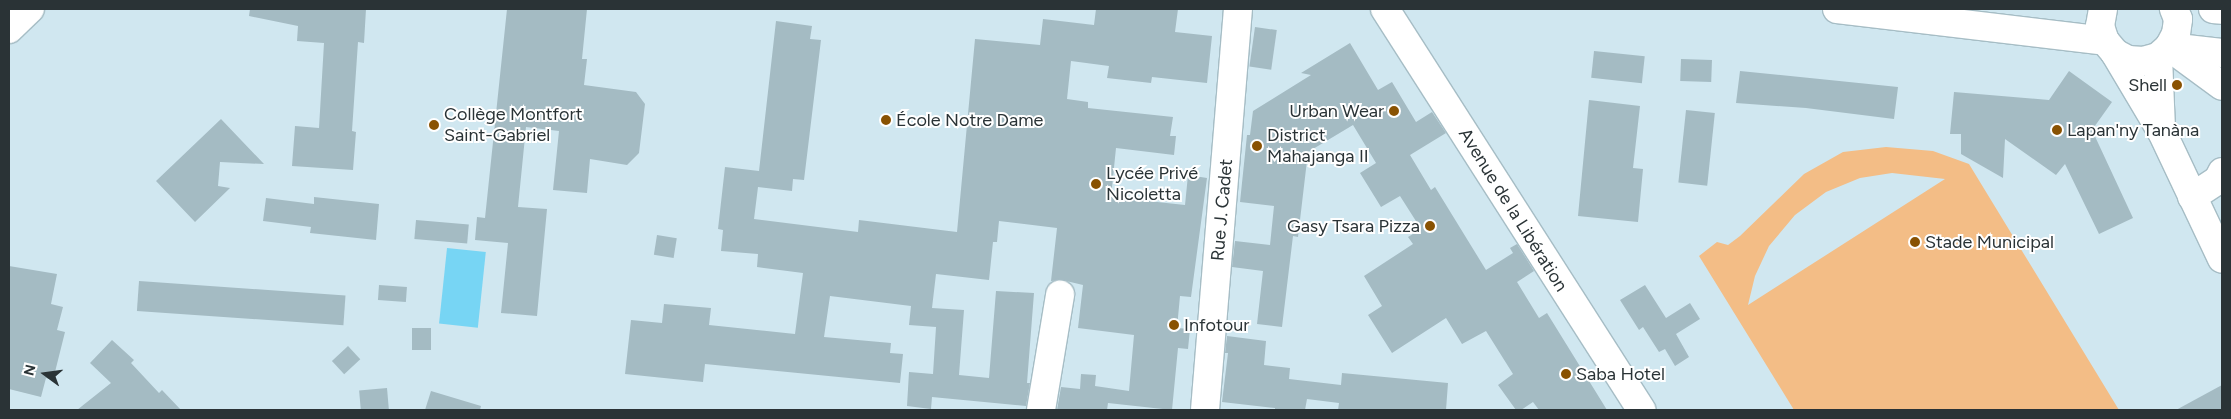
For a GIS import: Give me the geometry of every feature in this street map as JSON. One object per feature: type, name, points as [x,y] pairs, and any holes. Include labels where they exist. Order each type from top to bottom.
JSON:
[{"type":"main road","points":[[9,29],[30,9]]},
{"type":"main road","name":"Rue J. Cadet","points":[[1205,410],[1238,9]]},
{"type":"main road","name":"Avenue de la Libération","points":[[1385,9],[1641,410]]},
{"type":"main road","points":[[1837,9],[1935,14],[2110,47],[2128,60],[2143,61],[2163,52],[2222,53]]},
{"type":"main road","points":[[2103,9],[2100,26],[2110,47],[2162,132],[2222,259]]},
{"type":"main road","points":[[2162,132],[2163,52],[2176,34],[2178,19],[2174,9]]},
{"type":"main road","points":[[2213,9],[2222,10]]},
{"type":"main road","points":[[2163,52],[2222,86]]},
{"type":"main road","points":[[2192,197],[2218,180],[2222,172]]},
{"type":"main road","points":[[1041,410],[1060,295]]},
{"type":"shaded area","name":"Stade Municipal","points":[[1886,147],[1933,151],[1969,164],[2119,410],[1794,410],[1699,256],[1717,242],[1728,245],[1740,236],[1804,174],[1843,152]],"holes":[[[1892,173],[1945,179],[1748,305],[1755,276],[1769,246],[1795,215],[1826,192],[1860,178]]]},
{"type":"water","points":[[447,248],[486,252],[478,328],[439,324]]},
{"type":"building","points":[[250,9],[366,9],[364,43],[358,42],[352,131],[356,132],[353,170],[292,166],[295,126],[319,128],[324,43],[297,41],[298,26],[249,16]]},
{"type":"building","points":[[507,9],[587,9],[582,59],[587,59],[584,85],[636,92],[645,104],[639,153],[627,165],[590,159],[587,193],[553,190],[559,131],[526,127],[518,207],[547,209],[537,316],[501,313],[508,243],[475,240],[477,217],[485,218]]},
{"type":"building","points":[[1096,9],[1178,9],[1175,32],[1212,36],[1207,83],[1152,77],[1151,83],[1107,78],[1109,66],[1071,61],[1067,99],[1088,102],[1088,108],[1173,117],[1170,136],[1176,136],[1174,155],[1116,148],[1111,197],[1185,205],[1188,175],[1207,178],[1191,297],[1180,296],[1177,328],[1190,329],[1188,349],[1178,348],[1172,410],[1108,403],[1107,410],[1057,410],[1061,387],[1080,389],[1081,374],[1096,375],[1095,386],[1129,391],[1134,335],[1078,328],[1083,285],[1062,280],[1051,281],[1057,228],[999,221],[997,242],[993,242],[989,280],[936,274],[932,308],[964,310],[959,375],[989,378],[996,291],[1034,293],[1027,383],[1030,383],[1026,406],[932,397],[931,409],[907,406],[909,372],[933,374],[936,327],[909,325],[911,306],[830,296],[824,337],[891,343],[890,353],[903,354],[900,383],[705,364],[703,382],[625,374],[631,320],[662,323],[664,304],[711,308],[709,325],[795,334],[803,273],[757,267],[758,254],[721,251],[723,230],[718,229],[725,167],[759,171],[776,21],[812,26],[810,39],[821,40],[804,180],[793,179],[792,191],[758,187],[754,219],[858,232],[859,220],[957,232],[975,39],[1040,45],[1043,19],[1094,25]]},
{"type":"building","points":[[1255,27],[1277,30],[1271,70],[1249,67]]},
{"type":"building","points":[[1350,43],[1378,90],[1392,82],[1416,122],[1432,112],[1446,133],[1410,155],[1431,190],[1435,187],[1486,270],[1513,253],[1510,248],[1517,244],[1534,271],[1517,282],[1539,318],[1547,313],[1607,410],[1539,410],[1533,402],[1521,410],[1516,410],[1498,385],[1513,374],[1486,331],[1462,344],[1446,318],[1392,353],[1368,315],[1382,306],[1364,276],[1413,244],[1408,237],[1421,229],[1400,196],[1381,207],[1360,173],[1376,163],[1353,125],[1308,152],[1298,237],[1293,236],[1282,327],[1257,324],[1263,271],[1232,267],[1235,241],[1270,245],[1274,206],[1240,202],[1247,135],[1250,135],[1253,111],[1311,75],[1301,73]]},
{"type":"building","points":[[1594,51],[1645,56],[1642,83],[1591,78]]},
{"type":"building","points":[[1681,59],[1712,60],[1711,82],[1680,81]]},
{"type":"building","points":[[1740,71],[1898,87],[1894,119],[1806,108],[1736,103]]},
{"type":"building","points":[[2069,71],[2112,102],[2092,130],[2133,218],[2099,234],[2065,164],[2056,175],[2005,139],[2003,178],[1961,154],[1961,134],[1950,134],[1954,92],[2049,100]]},
{"type":"building","points":[[1589,100],[1640,106],[1633,168],[1643,169],[1638,222],[1578,216]]},
{"type":"building","points":[[1686,110],[1715,113],[1707,186],[1678,183]]},
{"type":"building","points":[[221,119],[264,164],[220,162],[218,186],[230,188],[195,222],[156,181]]},
{"type":"building","points":[[314,197],[379,204],[376,240],[310,233],[311,227],[263,221],[266,198],[314,204]]},
{"type":"building","points":[[416,220],[469,225],[467,244],[414,239]]},
{"type":"building","points":[[657,235],[677,238],[674,258],[654,255]]},
{"type":"building","points":[[9,266],[57,274],[51,304],[63,307],[57,330],[65,332],[53,380],[46,378],[41,397],[9,389]]},
{"type":"building","points":[[139,281],[345,295],[343,325],[137,311]]},
{"type":"building","points":[[379,285],[407,287],[406,302],[378,300]]},
{"type":"building","points":[[1645,285],[1666,318],[1690,303],[1700,319],[1676,334],[1689,357],[1675,366],[1665,349],[1659,352],[1643,327],[1639,330],[1620,300]]},
{"type":"building","points":[[412,328],[431,328],[431,350],[412,350]]},
{"type":"building","points":[[1227,336],[1266,341],[1264,365],[1290,368],[1289,379],[1341,385],[1342,373],[1448,383],[1446,410],[1338,410],[1339,403],[1307,399],[1305,410],[1275,410],[1275,408],[1222,402],[1228,353],[1225,353]]},
{"type":"building","points":[[112,340],[134,360],[131,363],[159,393],[162,390],[181,410],[77,410],[111,383],[90,363]]},
{"type":"building","points":[[348,346],[360,359],[344,374],[332,361]]},
{"type":"building","points":[[2222,385],[2222,410],[2176,410]]},
{"type":"building","points":[[387,388],[389,410],[361,410],[359,390]]},
{"type":"building","points":[[431,391],[481,406],[480,410],[425,410]]},
{"type":"place","name":"Shell","points":[[2177,85]]},
{"type":"place","name":"Urban Wear","points":[[1394,111]]},
{"type":"place","name":"École Notre Dame","points":[[886,120]]},
{"type":"place","name":"Collège Montfort Saint-Gabriel","points":[[434,125]]},
{"type":"place","name":"Lapan'ny Tanàna","points":[[2057,130]]},
{"type":"place","name":"District Mahajanga II","points":[[1257,146]]},
{"type":"place","name":"Lycée Privé Nicoletta","points":[[1096,184]]},
{"type":"place","name":"Gasy Tsara Pizza","points":[[1430,226]]},
{"type":"place","name":"Stade Municipal","points":[[1915,242]]},
{"type":"place","name":"Infotour","points":[[1174,325]]},
{"type":"place","name":"Saba Hotel","points":[[1566,374]]}]
